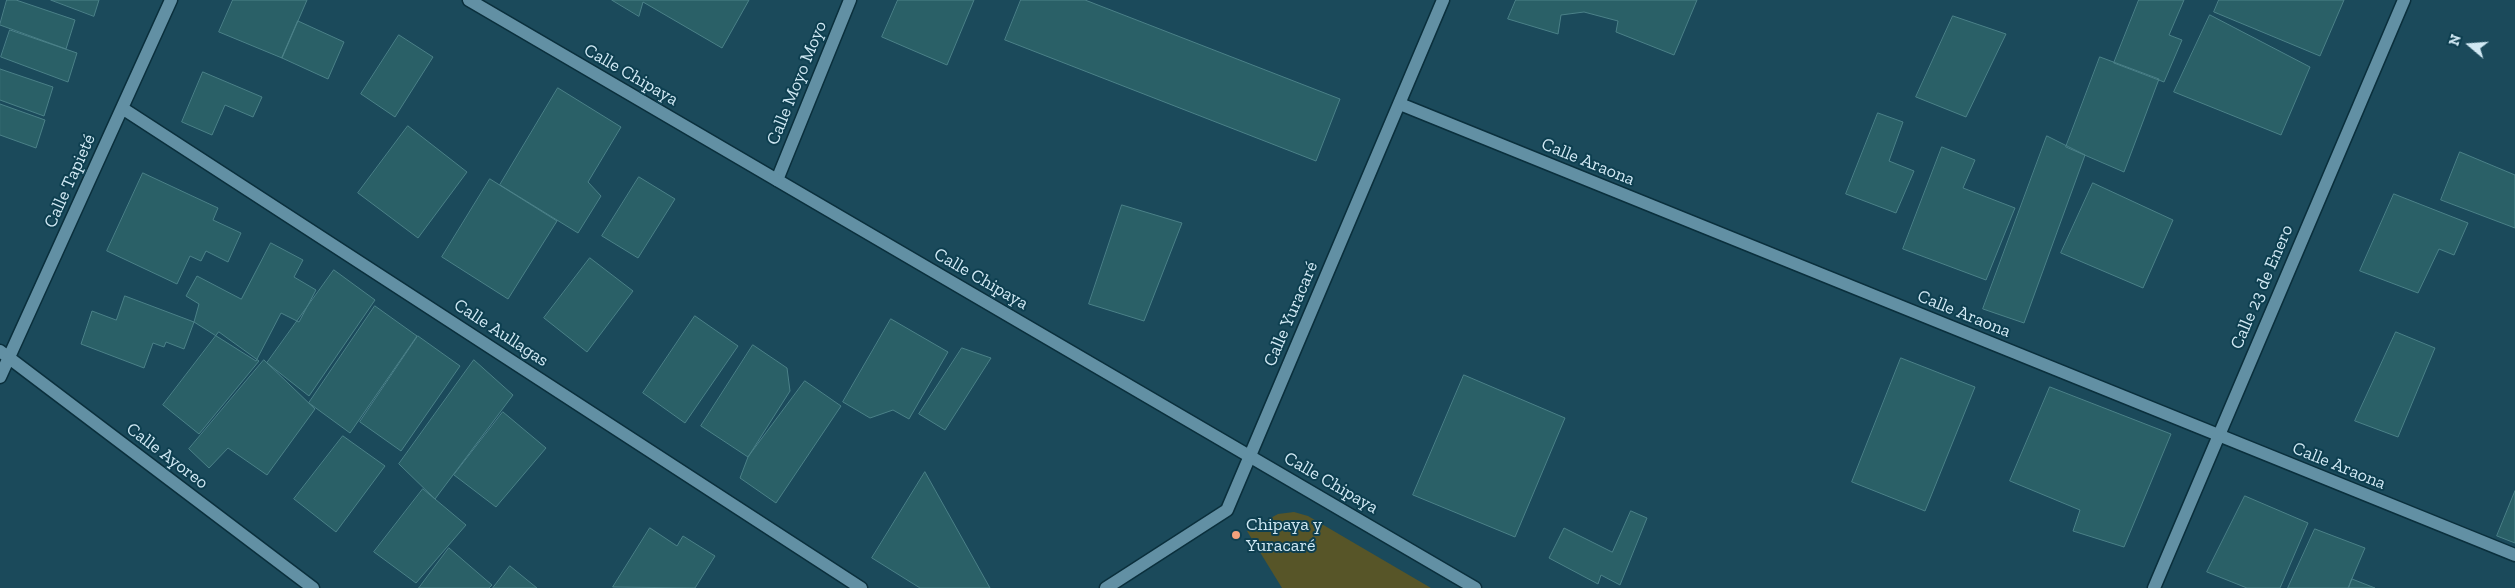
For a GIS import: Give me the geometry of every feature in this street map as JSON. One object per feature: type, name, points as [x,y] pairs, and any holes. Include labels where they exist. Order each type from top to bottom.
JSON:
[{"type":"street","name":"Calle Tapieté","points":[[0,377],[4,354],[122,108],[171,0]]},
{"type":"street","name":"Calle Chipaya","points":[[469,0],[1475,588]]},
{"type":"street","name":"Calle Moyo Moyo","points":[[777,180],[850,0]]},
{"type":"street","name":"Calle Yuracaré","points":[[1106,588],[1227,510],[1444,0]]},
{"type":"street","name":"Calle 23 de Enero","points":[[2154,588],[2404,0]]},
{"type":"street","name":"Calle Araona","points":[[1400,104],[2515,555]]},
{"type":"street","name":"Calle Aullagas","points":[[122,108],[861,588]]},
{"type":"street","name":"Calle Ayoreo","points":[[4,354],[313,588]]},
{"type":"shaded area","points":[[1294,512],[1308,516],[1431,588],[1282,588],[1247,531],[1278,514]]},
{"type":"building","points":[[7,0],[16,0],[75,20],[66,49],[0,25]]},
{"type":"building","points":[[51,0],[99,0],[94,16]]},
{"type":"building","points":[[233,0],[307,0],[282,58],[219,32]]},
{"type":"building","points":[[612,0],[749,0],[722,48],[643,2],[639,16]]},
{"type":"building","points":[[898,0],[974,0],[947,65],[882,37]]},
{"type":"building","points":[[1021,0],[1085,0],[1340,99],[1316,161],[1005,40]]},
{"type":"building","points":[[1516,0],[1697,0],[1674,55],[1616,32],[1618,21],[1584,12],[1561,15],[1558,34],[1508,19]]},
{"type":"building","points":[[2139,0],[2184,0],[2169,35],[2182,40],[2164,82],[2114,63]]},
{"type":"building","points":[[2219,0],[2344,0],[2320,56],[2214,12]]},
{"type":"building","points":[[2210,15],[2310,67],[2281,135],[2174,92]]},
{"type":"building","points":[[1953,16],[2006,34],[1966,117],[1916,97]]},
{"type":"building","points":[[298,21],[344,42],[328,79],[282,58]]},
{"type":"building","points":[[10,30],[77,53],[68,82],[1,57]]},
{"type":"building","points":[[399,35],[433,57],[395,117],[361,94]]},
{"type":"building","points":[[2100,57],[2159,79],[2124,172],[2066,147]]},
{"type":"building","points":[[0,69],[53,87],[44,116],[0,100]]},
{"type":"building","points":[[203,72],[262,97],[253,117],[225,105],[212,135],[182,122]]},
{"type":"building","points":[[558,88],[621,127],[588,182],[601,196],[578,233],[500,185]]},
{"type":"building","points":[[0,104],[45,120],[36,148],[0,135]]},
{"type":"building","points":[[1878,113],[1903,122],[1889,161],[1914,171],[1896,213],[1846,194]]},
{"type":"building","points":[[408,126],[467,172],[418,238],[358,193]]},
{"type":"building","points":[[2047,136],[2085,155],[2024,323],[1983,309]]},
{"type":"building","points":[[1942,147],[1975,160],[1963,188],[2015,208],[1986,280],[1903,249]]},
{"type":"building","points":[[2460,152],[2515,175],[2515,228],[2441,200]]},
{"type":"building","points":[[143,173],[218,208],[213,220],[241,233],[228,262],[206,251],[201,261],[190,256],[177,284],[107,251]]},
{"type":"building","points":[[639,177],[675,199],[638,258],[602,236]]},
{"type":"building","points":[[490,179],[557,221],[508,299],[442,257]]},
{"type":"building","points":[[2093,183],[2173,220],[2143,288],[2061,253]]},
{"type":"building","points":[[2394,194],[2468,223],[2454,255],[2439,249],[2418,293],[2360,271]]},
{"type":"building","points":[[1122,205],[1182,223],[1144,321],[1089,304]]},
{"type":"building","points":[[271,243],[303,260],[294,277],[316,290],[299,322],[281,313],[256,361],[194,322],[199,304],[186,296],[197,276],[241,299]]},
{"type":"building","points":[[590,258],[633,291],[587,352],[544,318]]},
{"type":"building","points":[[334,270],[375,300],[309,396],[267,363]]},
{"type":"building","points":[[125,296],[194,322],[184,349],[166,342],[164,347],[153,343],[144,368],[81,344],[92,311],[116,320]]},
{"type":"building","points":[[375,306],[417,336],[350,433],[309,403]]},
{"type":"building","points":[[695,316],[738,346],[685,423],[643,393]]},
{"type":"building","points":[[891,319],[948,352],[909,419],[893,410],[870,418],[843,402]]},
{"type":"building","points":[[219,332],[259,361],[199,434],[163,405]]},
{"type":"building","points":[[2396,332],[2435,348],[2398,437],[2355,421]]},
{"type":"building","points":[[418,336],[460,366],[401,451],[360,422]]},
{"type":"building","points":[[753,345],[787,368],[790,391],[748,457],[701,426]]},
{"type":"building","points":[[962,348],[991,358],[945,430],[919,414]]},
{"type":"building","points":[[1901,358],[1975,387],[1925,511],[1852,482]]},
{"type":"building","points":[[264,360],[315,409],[267,475],[228,448],[209,468],[189,449]]},
{"type":"building","points":[[474,360],[513,395],[435,499],[399,464]]},
{"type":"building","points":[[1464,375],[1565,418],[1515,537],[1413,495]]},
{"type":"building","points":[[805,381],[841,406],[776,503],[740,478],[748,457]]},
{"type":"building","points":[[2050,387],[2171,434],[2124,547],[2073,531],[2080,510],[2010,481]]},
{"type":"building","points":[[503,412],[546,448],[496,507],[454,475]]},
{"type":"building","points":[[343,436],[385,466],[336,532],[294,499]]},
{"type":"building","points":[[925,472],[990,588],[920,588],[872,558]]},
{"type":"building","points":[[423,489],[466,525],[416,583],[374,552]]},
{"type":"building","points":[[2515,491],[2515,543],[2497,536]]},
{"type":"building","points":[[2245,496],[2308,523],[2280,588],[2247,588],[2207,572]]},
{"type":"building","points":[[1631,511],[1647,518],[1620,585],[1601,575],[1598,584],[1549,558],[1564,528],[1612,552]]},
{"type":"building","points":[[650,528],[677,546],[683,536],[715,556],[695,588],[613,587]]},
{"type":"building","points":[[2315,529],[2365,548],[2348,588],[2288,588]]},
{"type":"building","points":[[449,548],[492,585],[489,588],[419,588]]},
{"type":"building","points":[[510,566],[537,588],[493,588]]},
{"type":"building","points":[[2352,579],[2375,588],[2349,588]]},
{"type":"place","name":"Chipaya y Yuracaré","points":[[1236,535]]}]
